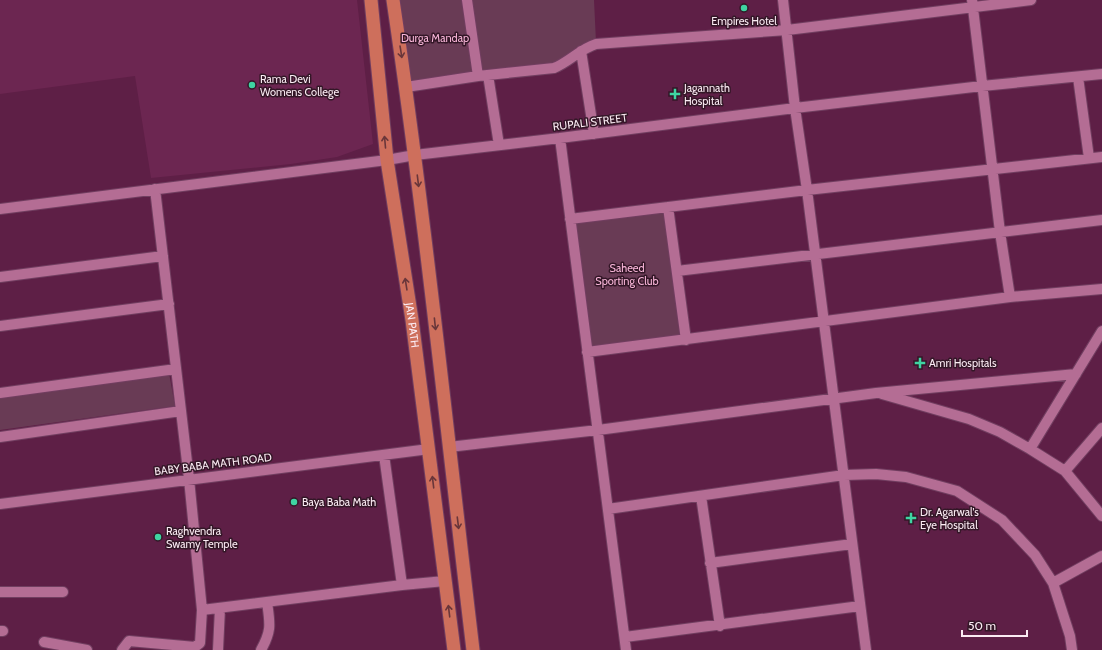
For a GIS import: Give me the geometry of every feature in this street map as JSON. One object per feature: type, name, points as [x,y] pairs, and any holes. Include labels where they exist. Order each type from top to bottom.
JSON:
[{"type":"main road","name":"JAN PATH","points":[[372,0],[387,160],[412,320],[454,650]]},
{"type":"main road","name":"JAN PATH","points":[[393,0],[415,155],[448,447],[474,650]]},
{"type":"street","points":[[467,0],[499,145]]},
{"type":"street","points":[[783,0],[795,108],[816,255],[866,650]]},
{"type":"street","points":[[406,87],[554,68],[563,64],[581,51],[596,44],[787,30],[972,4],[1031,0]]},
{"type":"street","points":[[972,4],[1000,232],[1010,297]]},
{"type":"street","points":[[581,51],[594,134]]},
{"type":"street","name":"RUPALI STREET","points":[[0,209],[387,160],[415,155],[795,108],[982,86],[1102,74]]},
{"type":"street","points":[[1078,77],[1089,158]]},
{"type":"street","points":[[560,138],[626,650]]},
{"type":"street","points":[[570,219],[807,190],[1102,157]]},
{"type":"street","points":[[122,650],[129,641],[194,647],[200,643],[202,610],[189,479],[155,189]]},
{"type":"street","points":[[668,207],[686,340]]},
{"type":"street","points":[[677,271],[1102,220]]},
{"type":"street","points":[[0,277],[163,256]]},
{"type":"street","points":[[588,352],[686,340],[824,320],[1010,297],[1102,289]]},
{"type":"street","points":[[0,326],[169,304]]},
{"type":"street","points":[[1030,449],[1102,331]]},
{"type":"street","points":[[0,393],[176,369]]},
{"type":"street","points":[[448,447],[598,430],[876,393],[1076,374]]},
{"type":"street","points":[[876,393],[969,419],[1000,432],[1065,471],[1102,516]]},
{"type":"street","points":[[0,437],[181,412]]},
{"type":"street","points":[[1065,471],[1102,428]]},
{"type":"street","name":"BABY BABA MATH ROAD","points":[[0,504],[429,449]]},
{"type":"street","points":[[384,455],[402,585]]},
{"type":"street","points":[[608,509],[844,475],[876,474],[906,477],[957,491],[1002,520],[1035,555],[1053,582],[1070,636],[1072,650]]},
{"type":"street","points":[[701,496],[720,626]]},
{"type":"street","points":[[710,562],[852,544]]},
{"type":"street","points":[[1053,582],[1102,556]]},
{"type":"street","points":[[202,610],[402,585],[446,581]]},
{"type":"street","points":[[0,592],[64,592]]},
{"type":"street","points":[[261,650],[270,625],[267,602]]},
{"type":"street","points":[[624,638],[860,606]]},
{"type":"street","points":[[218,650],[220,608]]},
{"type":"street","points":[[44,642],[87,650]]},
{"type":"shaded area","name":"Rama Devi Womens College","points":[[0,0],[357,0],[373,144],[337,157],[291,164],[151,178],[135,76],[0,94]]},
{"type":"green space","name":"Durga Mandap","points":[[394,0],[466,0],[476,75],[407,85]]},
{"type":"green space","points":[[468,0],[594,0],[596,42],[554,65],[480,73]]},
{"type":"green space","name":"Saheed Sporting Club","points":[[664,212],[680,337],[592,347],[575,223]]},
{"type":"green space","points":[[169,373],[175,406],[0,430],[0,397]]},
{"type":"place","name":"Empires Hotel","points":[[744,8]]},
{"type":"place","name":"Rama Devi Womens College","points":[[252,85]]},
{"type":"place","name":"Jagannath Hospital","points":[[675,94]]},
{"type":"place","name":"Amri Hospitals","points":[[920,363]]},
{"type":"place","name":"Baya Baba Math","points":[[294,502]]},
{"type":"place","name":"Dr. Agarwal's Eye Hospital","points":[[911,518]]},
{"type":"place","name":"Raghvendra Swamy Temple","points":[[158,537]]}]
